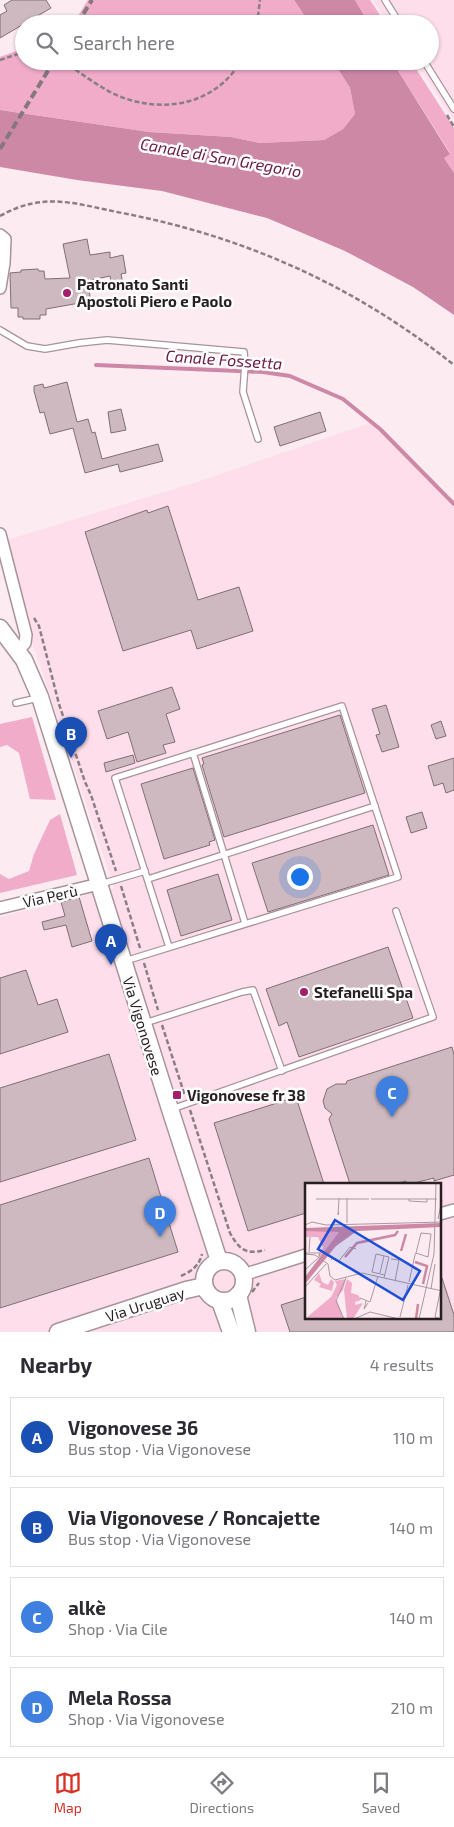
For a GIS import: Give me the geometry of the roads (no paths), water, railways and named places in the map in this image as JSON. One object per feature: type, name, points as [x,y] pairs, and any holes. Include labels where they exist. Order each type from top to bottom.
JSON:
[{"type":"main road","name":"Via Vigonovese","points":[[0,628],[18,650],[30,671],[40,697],[219,1261]]},
{"type":"main road","points":[[219,1261],[236,1264],[243,1274],[243,1286],[238,1295],[228,1300],[220,1301],[210,1295],[204,1286],[208,1268],[219,1261]]},
{"type":"main road","name":"Via Uruguay","points":[[58,1332],[186,1290],[204,1286]]},
{"type":"main road","points":[[238,1295],[247,1332]]},
{"type":"main road","points":[[220,1301],[231,1332]]},
{"type":"street","points":[[0,235],[5,239],[0,288]]},
{"type":"street","points":[[0,534],[26,635],[25,643],[18,650]]},
{"type":"street","name":"Via Perù","points":[[0,908],[99,884]]},
{"type":"street","points":[[243,1274],[305,1255]]},
{"type":"lane","points":[[385,0],[394,15]]},
{"type":"lane","points":[[430,70],[454,109]]},
{"type":"lane","points":[[0,330],[27,346],[45,349],[107,340],[244,352],[243,392],[258,438]]},
{"type":"lane","points":[[16,703],[40,697]]},
{"type":"lane","points":[[123,962],[398,877],[342,706],[115,778],[170,947]]},
{"type":"lane","points":[[193,753],[245,923]]},
{"type":"lane","points":[[148,879],[375,806]]},
{"type":"lane","points":[[99,884],[145,871]]},
{"type":"lane","points":[[170,1110],[433,1017],[396,911]]},
{"type":"lane","points":[[143,1024],[253,990],[282,1071]]},
{"type":"water","points":[[294,0],[355,0],[364,15],[304,15]]},
{"type":"water","name":"Canale di San Gregorio","points":[[339,70],[398,70],[450,154],[444,158],[454,173],[454,315],[413,287],[345,251],[267,218],[162,191],[77,180],[0,167],[0,110],[149,132],[231,137],[260,143],[324,140],[343,129],[355,114],[350,88]]},
{"type":"waterway","name":"Canale Fossetta","points":[[96,365],[263,372],[290,376],[343,399],[380,429],[454,504]]},
{"type":"railway","points":[[83,15],[92,0]]},
{"type":"railway","points":[[0,149],[48,70]]},
{"type":"place","name":"Patronato Santi Apostoli Piero e Paolo","points":[[67,293]]},
{"type":"place","name":"Via Vigonovese / Roncajette","points":[[71,758]]},
{"type":"place","name":"Vigonovese 36","points":[[111,965]]},
{"type":"place","name":"Stefanelli Spa","points":[[304,992]]},
{"type":"place","name":"Vigonovese fr 38","points":[[177,1095]]},
{"type":"place","name":"alkè","points":[[392,1117]]},
{"type":"place","name":"Mela Rossa","points":[[160,1237]]}]
